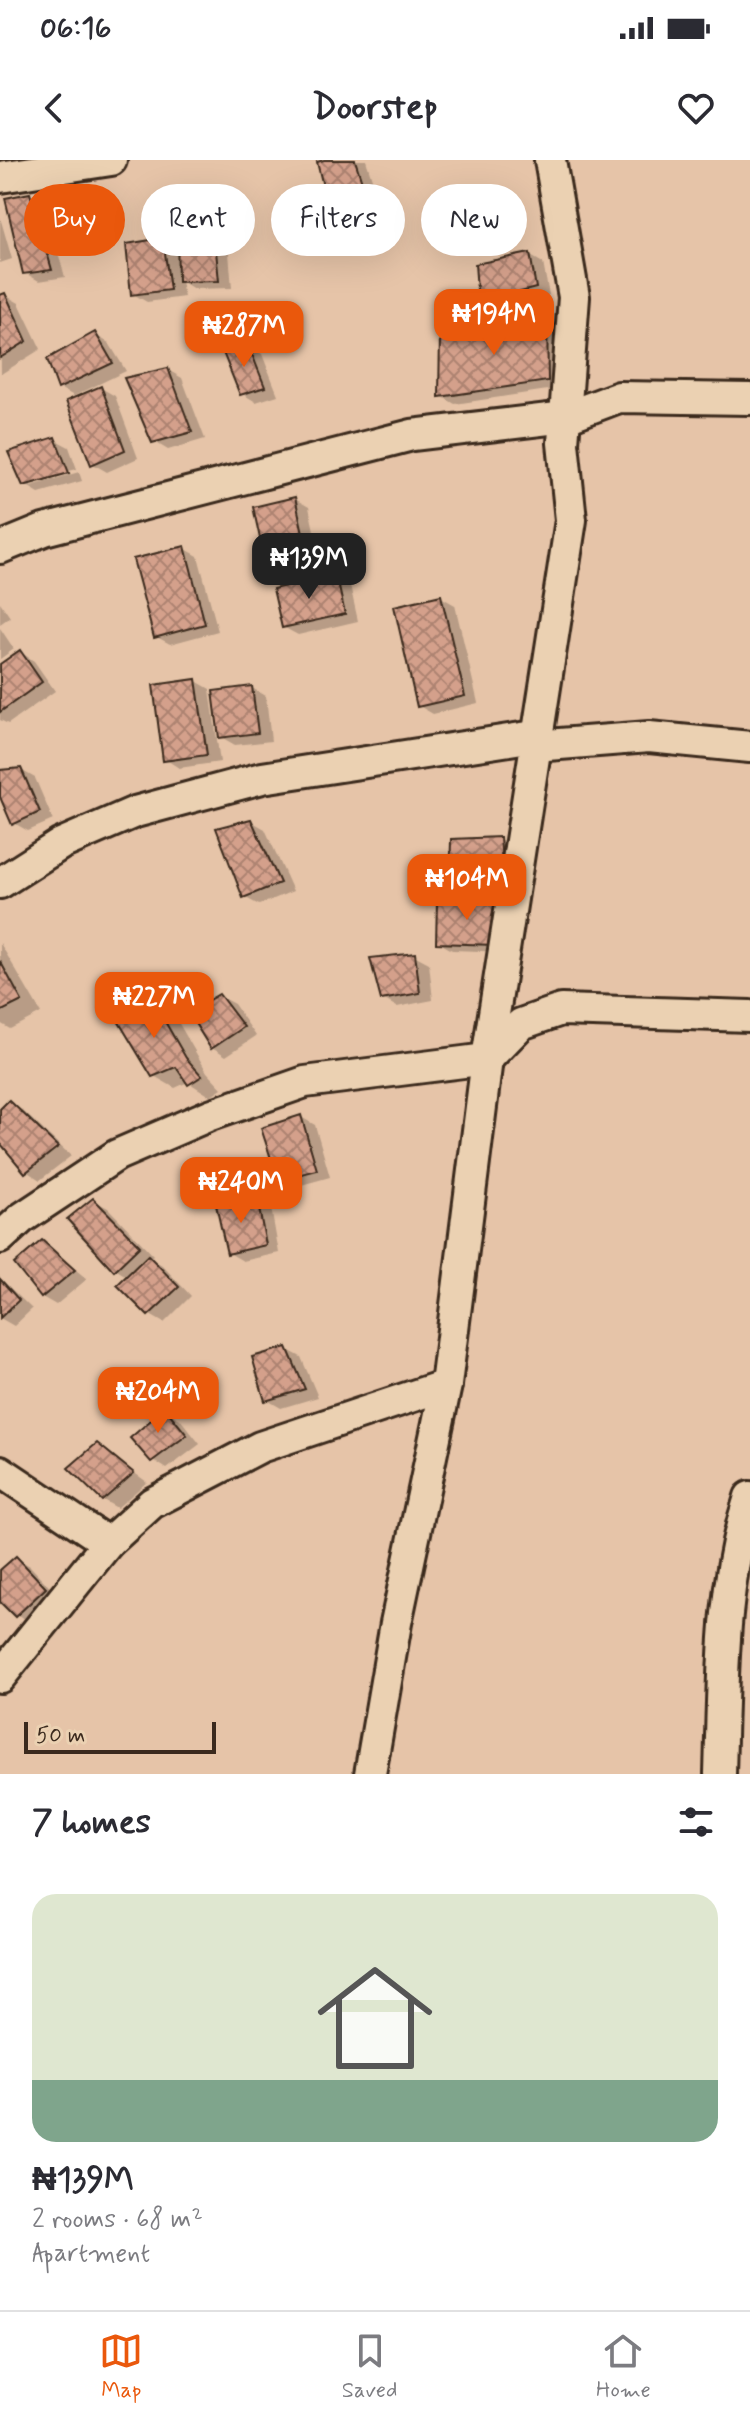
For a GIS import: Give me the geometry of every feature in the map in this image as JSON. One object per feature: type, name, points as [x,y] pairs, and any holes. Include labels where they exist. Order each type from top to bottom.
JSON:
[{"type":"street","points":[[0,177],[111,160]]},
{"type":"street","points":[[370,1774],[396,1623],[446,1385],[487,1059],[534,741],[571,520],[563,443],[574,297],[550,160]]},
{"type":"street","points":[[0,548],[44,530],[412,435],[566,417],[619,397],[750,399]]},
{"type":"street","points":[[0,883],[61,844],[135,812],[262,778],[534,741],[649,737],[750,747]]},
{"type":"street","points":[[0,1238],[22,1218],[117,1155],[210,1115],[305,1082],[487,1059],[521,1024],[561,1010],[750,1016]]},
{"type":"street","points":[[0,1677],[108,1543],[152,1503],[260,1447],[446,1385]]},
{"type":"street","points":[[0,1471],[108,1543]]},
{"type":"street","points":[[720,1774],[724,1651],[734,1547],[750,1497]]},
{"type":"building","points":[[355,160],[363,184],[322,184],[317,162]]},
{"type":"building","points":[[24,194],[24,256],[48,256],[52,270],[23,274],[5,198]]},
{"type":"building","points":[[141,242],[141,256],[165,256],[170,290],[131,295],[126,244]]},
{"type":"building","points":[[530,253],[536,288],[478,303],[475,264]]},
{"type":"building","points":[[177,256],[216,256],[219,281],[178,282]]},
{"type":"building","points":[[5,293],[27,341],[0,358],[0,295]]},
{"type":"building","points":[[547,317],[548,381],[439,397],[440,334]]},
{"type":"building","points":[[95,332],[113,363],[58,389],[47,359]]},
{"type":"building","points":[[248,344],[265,387],[240,395],[222,350]]},
{"type":"building","points":[[168,368],[192,432],[152,443],[124,378]]},
{"type":"building","points":[[101,386],[125,450],[91,465],[66,401]]},
{"type":"building","points":[[55,437],[69,473],[23,486],[8,452]]},
{"type":"building","points":[[295,497],[307,551],[265,561],[253,507]]},
{"type":"building","points":[[185,546],[205,624],[154,638],[133,559]]},
{"type":"building","points":[[336,574],[345,614],[282,628],[273,589]]},
{"type":"building","points":[[441,595],[465,696],[417,707],[394,606]]},
{"type":"building","points":[[20,650],[42,682],[0,712],[0,664]]},
{"type":"building","points":[[196,679],[207,755],[163,761],[153,685]]},
{"type":"building","points":[[252,686],[258,733],[219,738],[213,691]]},
{"type":"building","points":[[21,768],[40,812],[12,825],[0,797],[0,770]]},
{"type":"building","points":[[251,819],[280,883],[243,898],[216,828]]},
{"type":"building","points":[[500,837],[503,876],[450,878],[451,839]]},
{"type":"building","points":[[437,901],[499,901],[495,945],[436,943]]},
{"type":"building","points":[[415,953],[420,993],[381,1000],[370,958]]},
{"type":"building","points":[[0,961],[22,1001],[0,1012]]},
{"type":"building","points":[[149,994],[186,1058],[202,1076],[188,1085],[176,1067],[152,1077],[114,1014]]},
{"type":"building","points":[[219,994],[244,1027],[211,1049],[188,1012]]},
{"type":"building","points":[[9,1100],[58,1147],[25,1173],[0,1143],[0,1109]]},
{"type":"building","points":[[301,1115],[317,1170],[278,1180],[261,1128]]},
{"type":"building","points":[[93,1198],[140,1246],[114,1271],[67,1219]]},
{"type":"building","points":[[257,1198],[266,1245],[227,1254],[216,1205]]},
{"type":"building","points":[[42,1240],[75,1270],[41,1298],[14,1264]]},
{"type":"building","points":[[148,1255],[179,1287],[148,1316],[117,1285]]},
{"type":"building","points":[[0,1279],[19,1300],[0,1318]]},
{"type":"building","points":[[287,1347],[305,1389],[265,1401],[252,1357]]},
{"type":"building","points":[[165,1408],[187,1435],[151,1462],[130,1438]]},
{"type":"building","points":[[97,1443],[134,1473],[102,1501],[68,1468]]},
{"type":"building","points":[[16,1556],[46,1588],[15,1617],[0,1602],[0,1570]]}]
